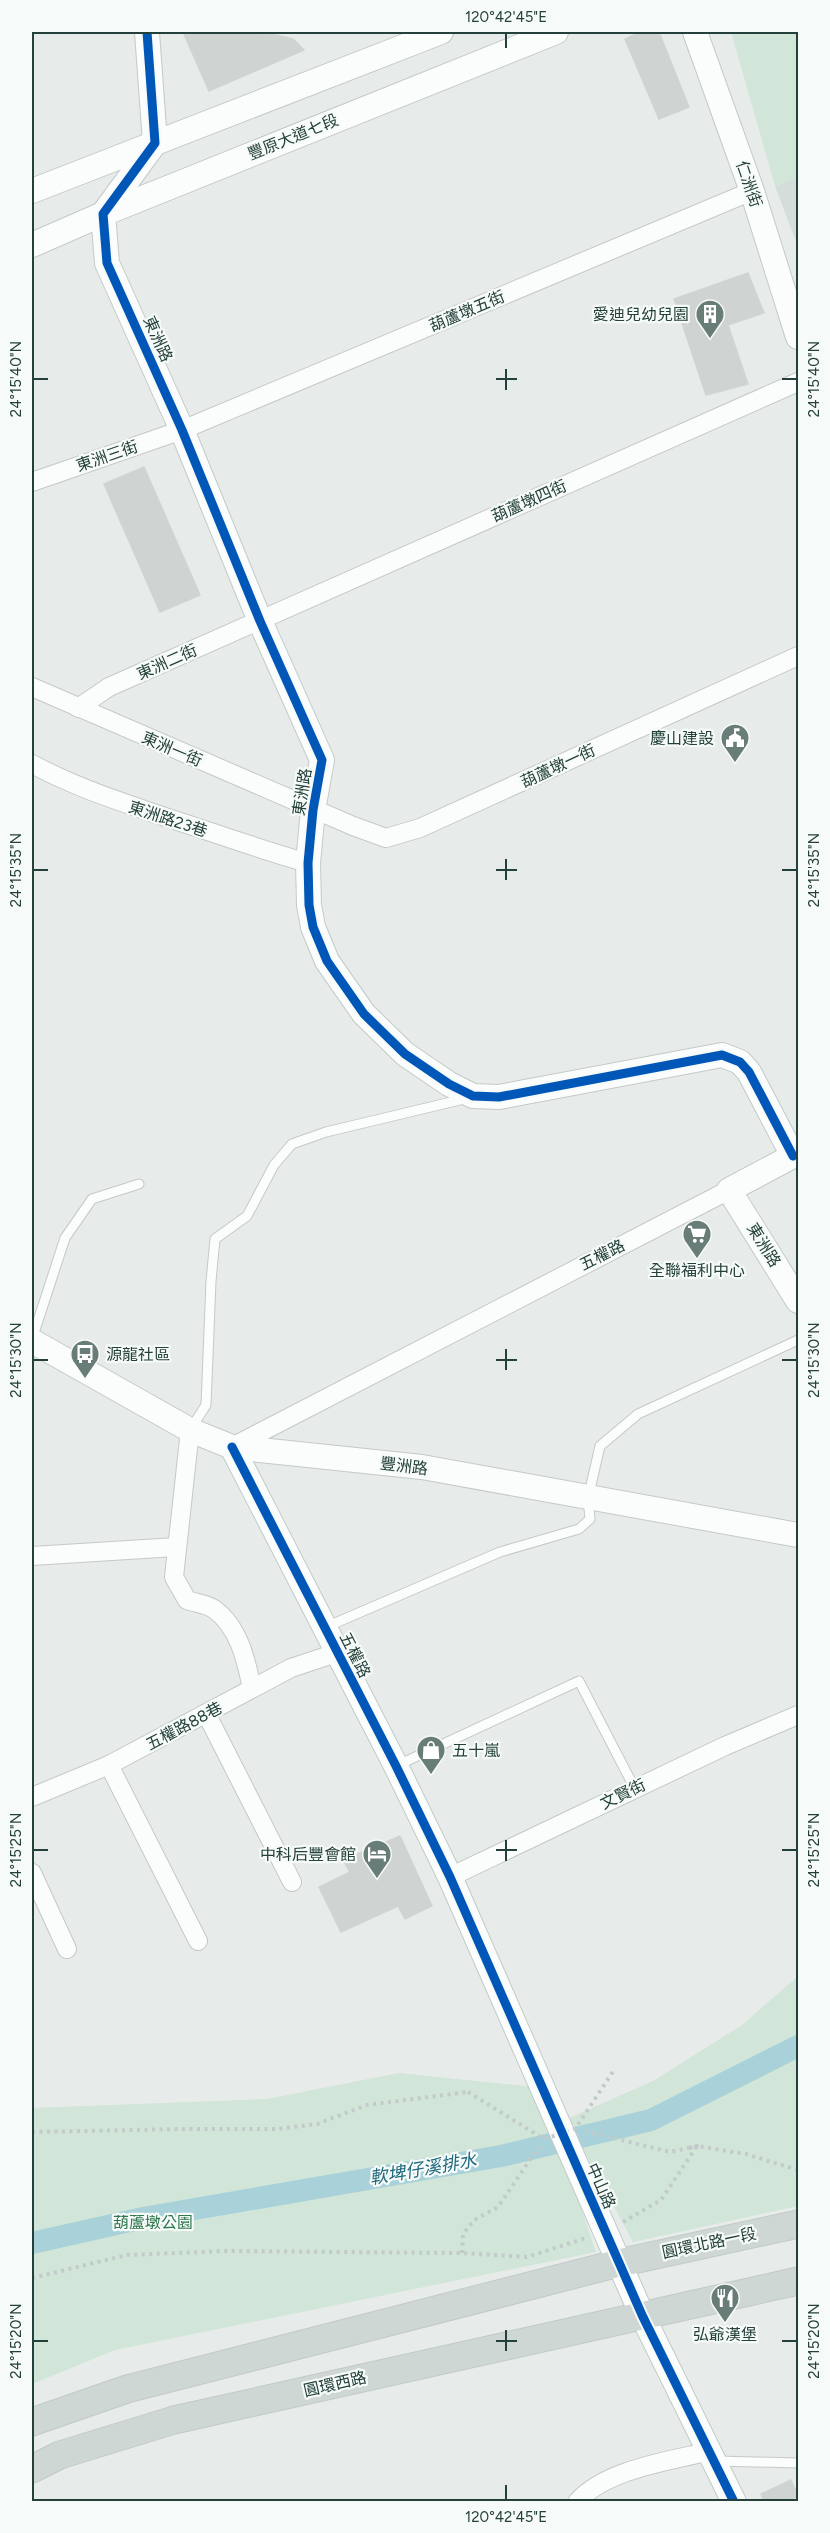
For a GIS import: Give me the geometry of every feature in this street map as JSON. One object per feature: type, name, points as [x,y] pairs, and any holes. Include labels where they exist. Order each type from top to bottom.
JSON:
[{"type":"main road","name":"圓環北路一段","points":[[619,2263],[798,2224]]},
{"type":"main road","points":[[32,2422],[127,2389],[619,2263]]},
{"type":"main road","points":[[642,2316],[798,2281]]},
{"type":"main road","name":"圓環西路","points":[[32,2469],[60,2455],[174,2420],[642,2316]]},
{"type":"street","points":[[103,214],[155,143],[147,32]]},
{"type":"street","points":[[32,192],[441,32]]},
{"type":"street","name":"豐原大道七段","points":[[32,245],[103,214],[556,32]]},
{"type":"street","name":"仁洲街","points":[[694,32],[752,191],[798,337]]},
{"type":"street","name":"葫蘆墩五街","points":[[182,430],[752,191]]},
{"type":"street","name":"東洲路","points":[[103,214],[107,263],[182,430],[260,621],[322,760],[313,810],[308,863],[309,905],[313,927],[327,962],[336,977],[364,1014],[405,1054],[449,1084],[473,1096],[499,1097],[722,1055],[740,1062],[749,1072],[796,1154]]},
{"type":"street","name":"葫蘆墩四街","points":[[260,621],[798,382]]},
{"type":"street","name":"東洲三街","points":[[32,482],[182,430]]},
{"type":"street","name":"東洲二街","points":[[78,708],[109,687],[260,621]]},
{"type":"street","name":"葫蘆墩一街","points":[[313,810],[386,838],[420,828],[798,656]]},
{"type":"street","name":"東洲一街","points":[[32,687],[313,810]]},
{"type":"street","name":"東洲路23巷","points":[[32,764],[109,799],[242,844],[308,863]]},
{"type":"street","name":"五權路","points":[[450,1877],[396,1766],[232,1447],[796,1154]]},
{"type":"street","name":"東洲路","points":[[729,1190],[798,1301]]},
{"type":"street","name":"豐洲路","points":[[32,1341],[190,1430],[232,1447],[422,1467],[798,1535]]},
{"type":"street","points":[[190,1430],[174,1576],[187,1600],[213,1609],[234,1629],[246,1659],[252,1688]]},
{"type":"street","points":[[32,1556],[176,1547]]},
{"type":"street","name":"五權路88巷","points":[[32,1797],[109,1765],[291,1668],[336,1653]]},
{"type":"street","points":[[207,1714],[292,1882]]},
{"type":"street","name":"文賢街","points":[[450,1877],[725,1746],[798,1715]]},
{"type":"street","points":[[109,1765],[198,1941]]},
{"type":"street","points":[[32,1873],[67,1949]]},
{"type":"street","name":"中山路","points":[[450,1877],[642,2316],[734,2502]]},
{"type":"street","points":[[577,2502],[602,2482],[637,2469],[713,2456]]},
{"type":"lane","points":[[190,1430],[206,1405],[215,1239],[247,1216],[274,1165],[292,1144],[326,1132],[473,1096]]},
{"type":"lane","points":[[32,1341],[65,1238],[92,1199],[139,1184]]},
{"type":"lane","points":[[324,1628],[500,1552],[579,1529],[590,1519],[588,1498],[600,1446],[638,1414],[798,1340]]},
{"type":"lane","points":[[396,1766],[579,1681],[635,1789]]},
{"type":"lane","points":[[713,2456],[798,2463]]},
{"type":"path","points":[[575,2129],[614,2070]]},
{"type":"path","points":[[32,2132],[277,2129],[317,2124],[367,2105],[468,2092],[544,2139]]},
{"type":"path","points":[[462,2253],[463,2234],[474,2220],[498,2207],[544,2139],[575,2129],[670,2152],[697,2146],[746,2154],[798,2170]]},
{"type":"path","points":[[32,2278],[128,2255],[225,2251],[462,2253],[527,2256],[605,2232],[661,2200],[697,2146]]},
{"type":"path","points":[[686,2149],[697,2146]]},
{"type":"shaded area","points":[[798,177],[798,247],[775,186]]},
{"type":"green space","points":[[731,32],[798,32],[798,177],[775,186]]},
{"type":"green space","points":[[798,1976],[798,2206],[633,2242],[567,2119],[653,2081],[742,2025]]},
{"type":"green space","name":"葫蘆墩公園","points":[[399,2073],[535,2087],[555,2132],[596,2252],[115,2350],[32,2384],[32,2108],[267,2099]]},
{"type":"building","points":[[183,32],[239,32],[276,35],[293,39],[304,50],[209,91]]},
{"type":"building","points":[[640,32],[659,32],[689,107],[659,119],[625,39]]},
{"type":"building","name":"愛迪兒幼兒園","points":[[748,273],[764,313],[728,325],[748,384],[706,395],[674,299]]},
{"type":"building","points":[[144,467],[200,595],[160,612],[104,484]]},
{"type":"building","name":"中科后豐會館","points":[[400,1836],[432,1906],[405,1919],[398,1906],[341,1932],[319,1887],[350,1872],[343,1860]]},
{"type":"building","points":[[791,2480],[798,2496],[787,2502],[764,2502],[761,2494]]},
{"type":"waterway","name":"軟埤仔溪排水","points":[[32,2243],[143,2218],[501,2156],[651,2120],[798,2046]]},
{"type":"cycle path","points":[[147,32],[155,143],[103,214],[107,263],[182,430],[260,621],[322,760],[313,810],[308,863],[309,905],[313,927],[327,961],[364,1014],[405,1054],[449,1084],[473,1096],[499,1097],[722,1055],[740,1062],[749,1072],[793,1156]]},
{"type":"cycle path","points":[[232,1447],[396,1766],[450,1877],[642,2315],[734,2502]]},
{"type":"place","name":"愛迪兒幼兒園","points":[[710,340]]},
{"type":"place","name":"慶山建設","points":[[735,764]]},
{"type":"place","name":"全聯福利中心","points":[[697,1260]]},
{"type":"place","name":"源龍社區","points":[[85,1380]]},
{"type":"place","name":"五十嵐","points":[[431,1776]]},
{"type":"place","name":"中科后豐會館","points":[[377,1880]]},
{"type":"place","name":"弘爺漢堡","points":[[725,2324]]}]
